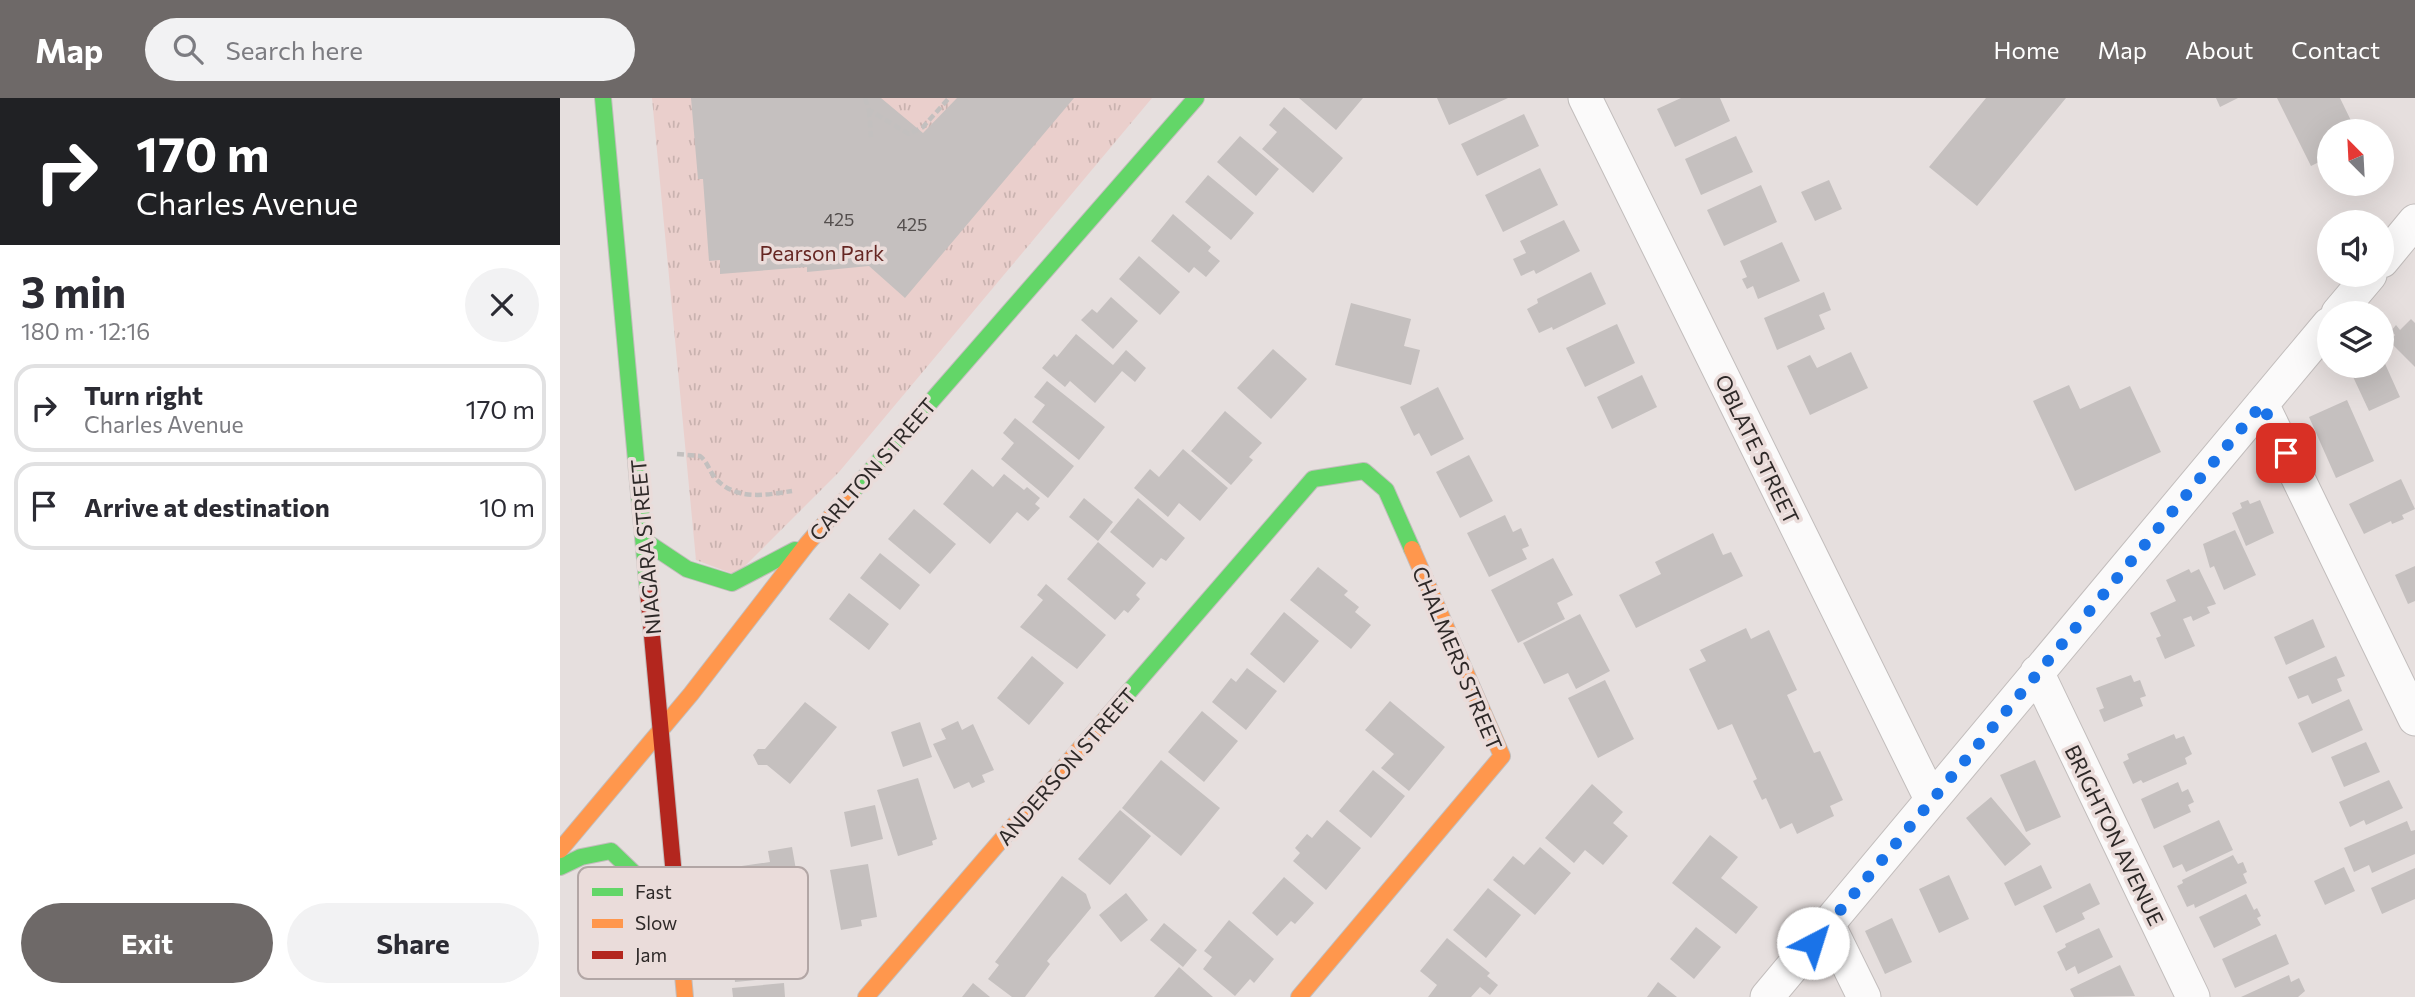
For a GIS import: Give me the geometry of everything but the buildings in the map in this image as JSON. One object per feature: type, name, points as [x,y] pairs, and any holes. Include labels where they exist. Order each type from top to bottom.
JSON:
[{"type":"main road","name":"NIAGARA STREET","points":[[603,98],[672,867]]},
{"type":"main road","name":"CARLTON STREET","points":[[560,850],[660,730],[807,544],[1196,98]]},
{"type":"main road","name":"CHALMERS STREET","points":[[1265,535],[1313,479],[1364,471],[1386,490],[1502,756],[1299,997]]},
{"type":"main road","name":"ANDERSON STREET","points":[[866,997],[1265,535]]},
{"type":"main road","points":[[645,541],[687,569],[732,583],[807,544]]},
{"type":"main road","points":[[560,867],[582,857],[611,851],[632,867]]},
{"type":"main road","name":"NIAGARA STREET","points":[[682,979],[684,997]]},
{"type":"street","name":"OBLATE STREET","points":[[1585,98],[1931,799]]},
{"type":"street","points":[[2394,246],[2415,221]]},
{"type":"street","points":[[2348,301],[2361,287]]},
{"type":"street","points":[[1768,997],[2317,338]]},
{"type":"street","points":[[2262,404],[2415,719]]},
{"type":"street","name":"BRIGHTON AVENUE","points":[[2037,672],[2193,997]]},
{"type":"street","points":[[1828,925],[1864,997]]},
{"type":"path","points":[[865,98],[869,110],[871,137]]},
{"type":"path","points":[[869,110],[909,134],[923,127],[949,98]]},
{"type":"path","points":[[677,454],[700,456],[719,482],[733,491],[762,495],[792,491]]},
{"type":"green space","name":"Pearson Park","points":[[652,98],[1152,98],[839,472],[736,575],[696,560]]},
{"type":"traffic: fast","points":[[603,98],[648,592]]},
{"type":"traffic: fast","points":[[852,492],[1196,98]]},
{"type":"traffic: fast","points":[[1108,716],[1313,479],[1364,471],[1386,490],[1412,549]]},
{"type":"traffic: fast","points":[[645,541],[687,569],[732,583],[795,550]]},
{"type":"traffic: fast","points":[[560,867],[581,857],[611,851],[628,867]]},
{"type":"traffic: slow","points":[[560,850],[691,694],[807,544],[852,492]]},
{"type":"traffic: slow","points":[[1299,997],[1502,756],[1412,549]]},
{"type":"traffic: slow","points":[[866,997],[1108,716]]},
{"type":"traffic: slow","points":[[683,979],[685,997]]},
{"type":"traffic: jam","points":[[648,592],[673,867]]},
{"type":"route","points":[[1813,943],[2262,404],[2286,453]]}]
